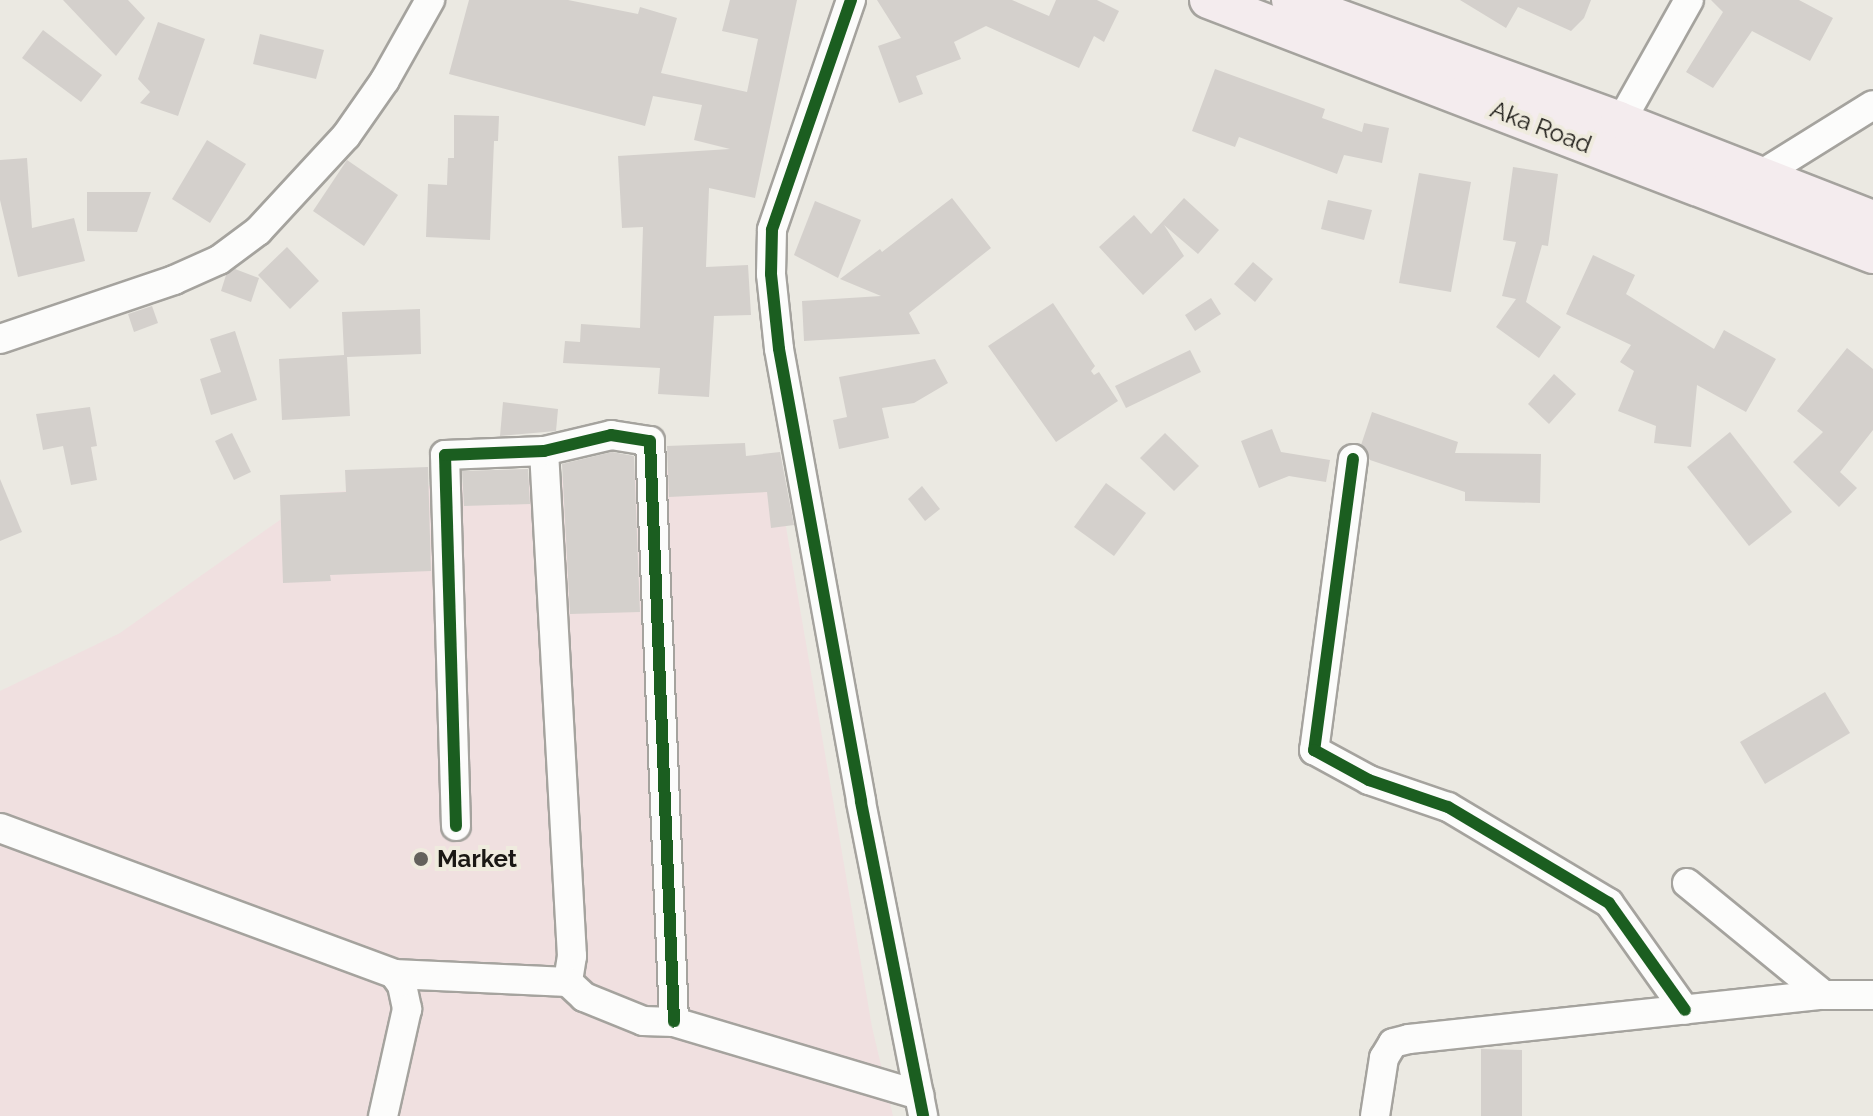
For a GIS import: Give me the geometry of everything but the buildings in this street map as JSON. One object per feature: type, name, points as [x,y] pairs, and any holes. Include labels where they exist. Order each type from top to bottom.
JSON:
[{"type":"main road","name":"Aka Road","points":[[1208,0],[1612,136],[1759,176],[1873,219]]},
{"type":"main road","name":"Aka Road","points":[[1290,0],[1612,136],[1873,255]]},
{"type":"street","points":[[0,339],[174,280],[219,260],[258,231],[346,136],[385,80],[430,0]]},
{"type":"street","points":[[0,828],[394,974],[568,982],[584,997],[643,1021],[674,1022],[921,1105],[779,349],[771,274],[772,230],[851,0]]},
{"type":"street","points":[[1612,136],[1689,0]]},
{"type":"street","points":[[1759,176],[1873,105]]},
{"type":"street","points":[[456,826],[445,455],[544,451],[611,435],[650,441],[674,1022]]},
{"type":"street","points":[[544,451],[572,956],[568,982]]},
{"type":"street","points":[[1353,459],[1314,750],[1369,780],[1448,807],[1609,903],[1685,1010]]},
{"type":"street","points":[[1687,883],[1824,995]]},
{"type":"street","points":[[383,1116],[407,1009],[402,985],[394,974]]},
{"type":"street","points":[[1375,1116],[1384,1058],[1393,1043],[1824,995],[1873,995]]},
{"type":"shaded area","name":"Market","points":[[775,463],[872,1027],[893,1116],[0,1116],[0,691],[120,633],[318,493]]},
{"type":"cycle path","points":[[851,0],[772,230],[771,274],[779,349],[861,802],[923,1116]]},
{"type":"cycle path","points":[[456,826],[445,455],[544,451],[611,435],[650,441],[674,1022]]},
{"type":"cycle path","points":[[1353,459],[1314,750],[1369,780],[1448,807],[1609,903],[1685,1010]]},
{"type":"place","name":"Market","points":[[421,859]]}]
